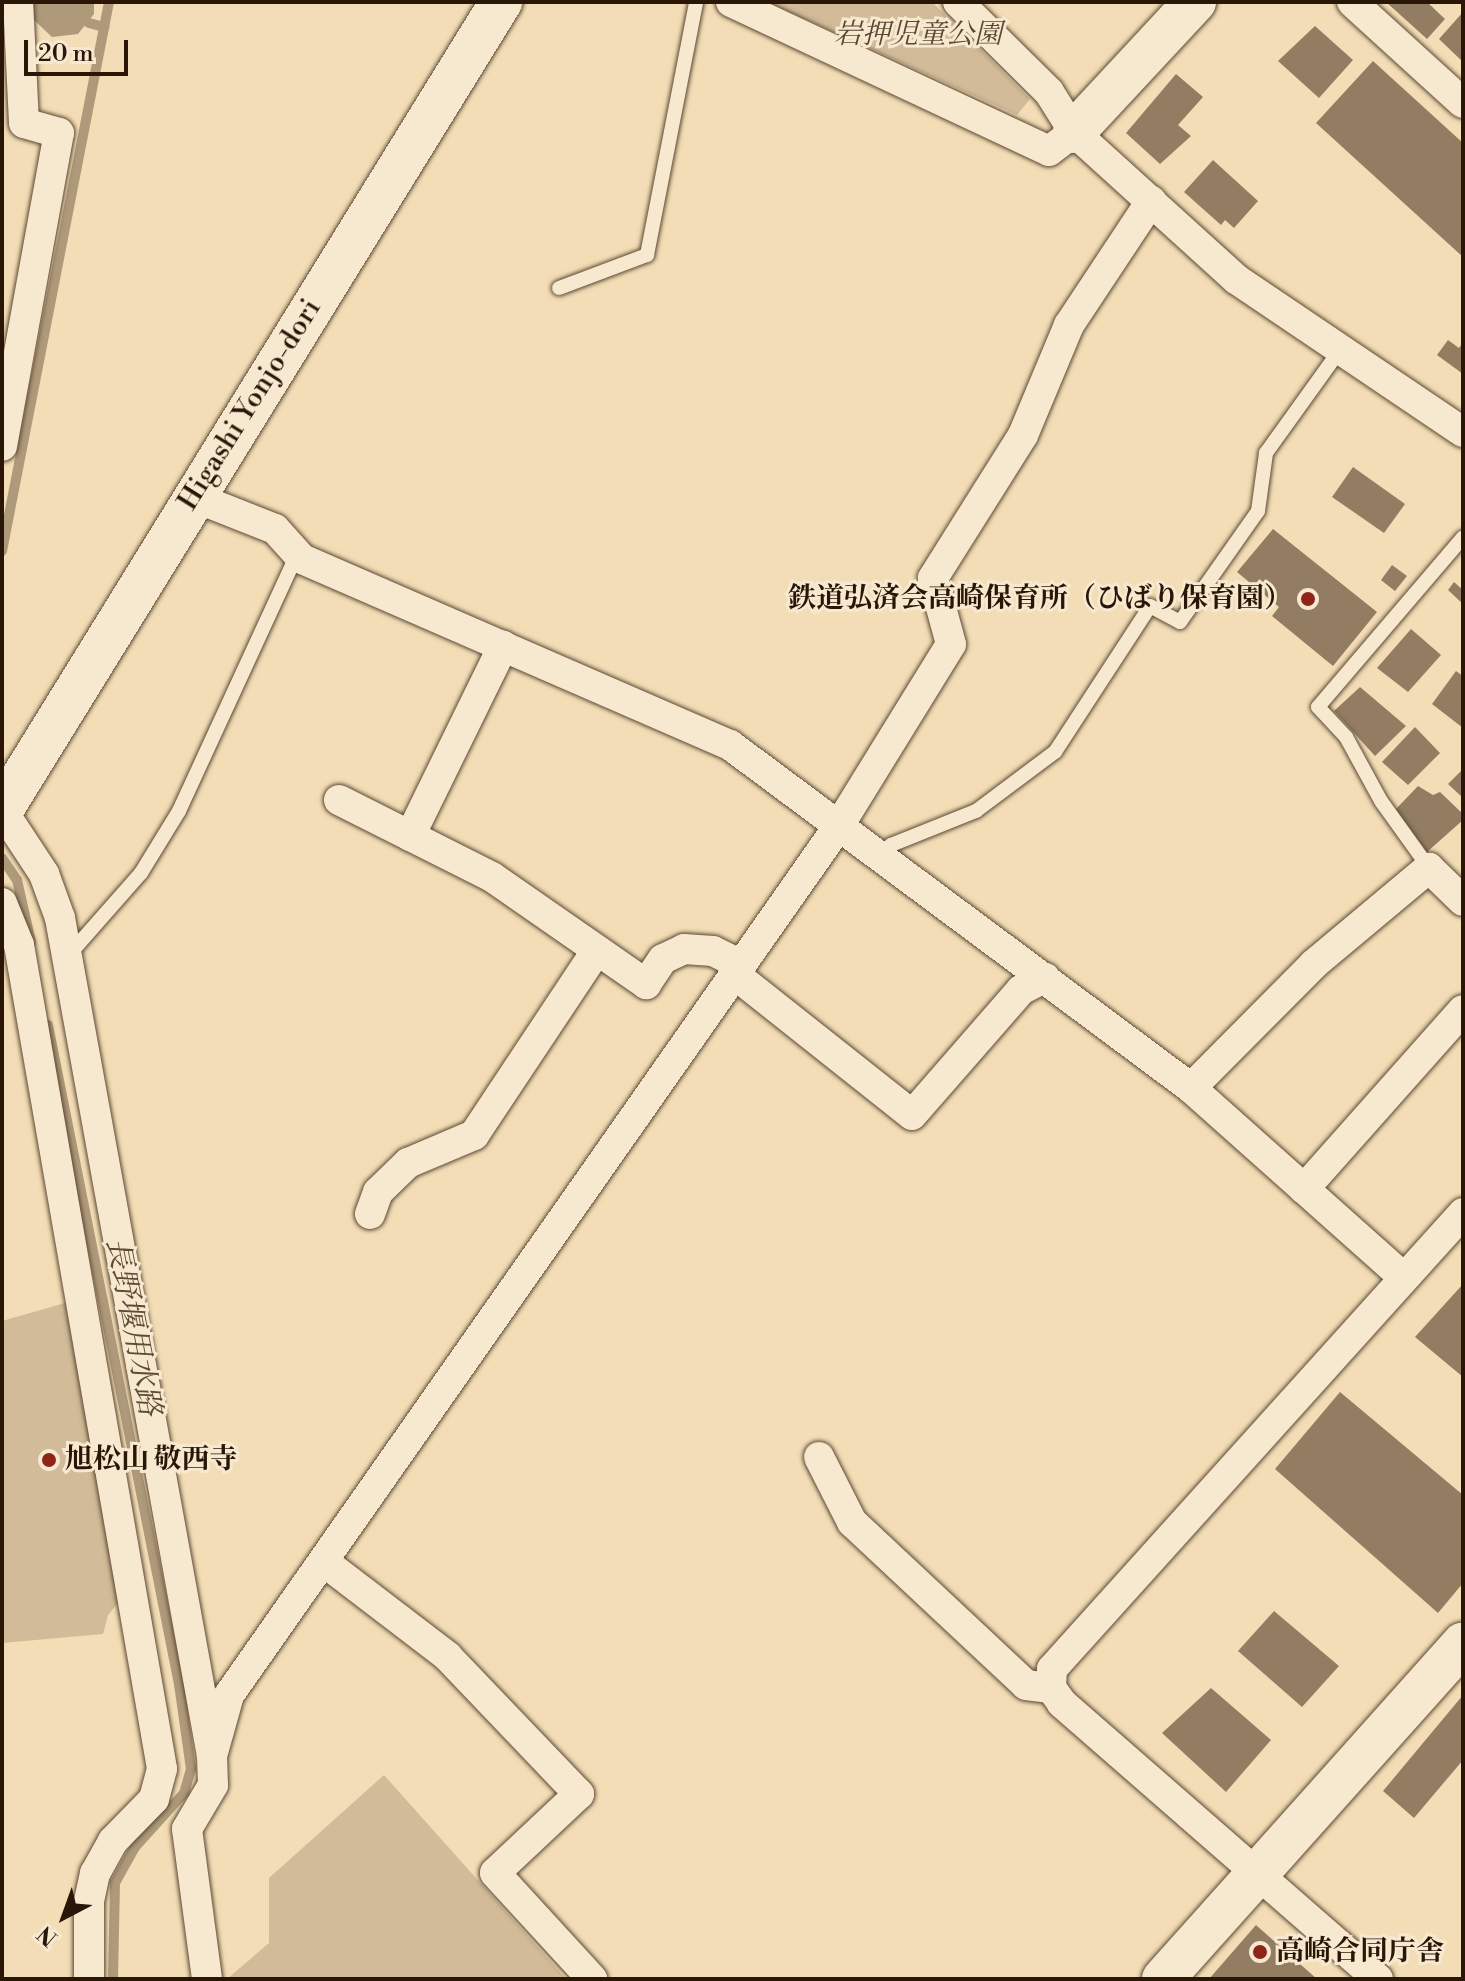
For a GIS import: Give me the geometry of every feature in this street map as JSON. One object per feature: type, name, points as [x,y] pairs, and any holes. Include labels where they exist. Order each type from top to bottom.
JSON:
[{"type":"street","points":[[2,446],[59,133],[24,123],[18,2]]},
{"type":"street","name":"Higashi Yonjo-dori","points":[[2,810],[501,2]]},
{"type":"street","points":[[731,2],[1049,151],[1074,132],[1195,2]]},
{"type":"street","points":[[958,2],[1049,92],[1074,132],[1236,279],[1463,432]]},
{"type":"street","points":[[1352,2],[1463,103]]},
{"type":"street","points":[[212,1756],[229,1695],[736,968],[840,824],[951,644],[933,578],[1023,435],[1069,325],[1151,201]]},
{"type":"street","points":[[194,497],[275,529],[302,559],[730,745],[1191,1088],[1404,1278]]},
{"type":"street","points":[[410,836],[503,646]]},
{"type":"street","points":[[339,800],[492,877],[646,984],[663,959],[684,949],[713,951],[912,1115],[1021,990],[1045,978]]},
{"type":"street","points":[[2,810],[44,874],[67,957],[212,1756],[213,1785],[187,1829],[207,1979]]},
{"type":"street","points":[[1191,1088],[1314,964],[1429,868],[1463,901]]},
{"type":"street","points":[[2,903],[19,945],[162,1769],[154,1799],[113,1841],[95,1873],[89,1901],[89,1979]]},
{"type":"street","points":[[370,1214],[378,1192],[408,1163],[474,1135],[597,950]]},
{"type":"street","points":[[1304,1189],[1463,1010]]},
{"type":"street","points":[[1051,1688],[1052,1669],[1463,1213]]},
{"type":"street","points":[[819,1457],[852,1522],[1026,1685],[1051,1688],[1378,1979]]},
{"type":"street","points":[[336,1571],[447,1656],[579,1794],[495,1873],[592,1979]]},
{"type":"street","points":[[1163,1979],[1463,1643]]},
{"type":"lane","points":[[559,288],[647,255],[696,2]]},
{"type":"lane","points":[[881,856],[891,845],[976,811],[1055,752],[1150,606],[1180,622],[1258,511],[1266,453],[1340,350]]},
{"type":"lane","points":[[1429,868],[1381,801],[1346,737],[1318,707],[1463,537]]},
{"type":"lane","points":[[67,957],[141,873],[179,811],[292,565],[302,559]]},
{"type":"green space","name":"岩押児童公園","points":[[768,2],[932,2],[1030,99],[1017,115]]},
{"type":"green space","points":[[65,1303],[122,1598],[108,1615],[103,1634],[2,1643],[2,1321]]},
{"type":"green space","points":[[384,1775],[566,1979],[227,1979],[269,1943],[269,1878]]},
{"type":"shaded area","points":[[31,2],[94,2],[94,14],[78,34],[52,37],[33,19]]},
{"type":"building","points":[[1386,2],[1427,2],[1445,19],[1427,39]]},
{"type":"building","points":[[1463,12],[1463,62],[1439,39]]},
{"type":"building","points":[[1315,26],[1353,60],[1319,98],[1278,61]]},
{"type":"building","points":[[1373,61],[1463,143],[1463,257],[1316,123]]},
{"type":"building","points":[[1176,74],[1203,97],[1178,125],[1191,136],[1160,164],[1126,133]]},
{"type":"building","points":[[1213,160],[1258,201],[1234,228],[1225,220],[1221,225],[1184,192]]},
{"type":"building","points":[[1448,340],[1459,348],[1463,342],[1463,374],[1437,355]]},
{"type":"building","points":[[1353,467],[1405,504],[1384,533],[1332,497]]},
{"type":"building","points":[[1273,529],[1377,612],[1333,666],[1272,616],[1279,607],[1237,572]]},
{"type":"building","points":[[1392,565],[1407,576],[1395,591],[1381,580]]},
{"type":"building","points":[[1454,582],[1463,590],[1463,604],[1448,590]]},
{"type":"building","points":[[1411,629],[1441,655],[1408,692],[1377,668]]},
{"type":"building","points":[[1456,671],[1463,676],[1463,728],[1432,704]]},
{"type":"building","points":[[1360,687],[1406,726],[1375,756],[1334,711]]},
{"type":"building","points":[[1415,727],[1440,753],[1408,785],[1382,762]]},
{"type":"building","points":[[1463,769],[1463,798],[1448,784]]},
{"type":"building","points":[[1418,786],[1433,795],[1440,792],[1463,814],[1463,820],[1427,852],[1396,809]]},
{"type":"building","points":[[1463,1284],[1463,1377],[1415,1337]]},
{"type":"building","points":[[1340,1392],[1463,1495],[1463,1583],[1438,1613],[1275,1469]]},
{"type":"building","points":[[1274,1611],[1339,1666],[1302,1707],[1238,1651]]},
{"type":"building","points":[[1211,1688],[1271,1740],[1226,1792],[1162,1733]]},
{"type":"building","points":[[1463,1695],[1463,1760],[1414,1818],[1383,1791]]},
{"type":"building","name":"高崎合同庁舎","points":[[1256,1925],[1317,1979],[1209,1979]]},
{"type":"waterway","name":"長野堰用水路","points":[[2,551],[109,2]]},
{"type":"waterway","points":[[89,23],[104,27]]},
{"type":"waterway","name":"長野堰用水路","points":[[2,858],[17,880],[31,942]]},
{"type":"waterway","name":"長野堰用水路","points":[[48,1025],[179,1684],[191,1769],[184,1793],[135,1847],[115,1883],[113,1979]]},
{"type":"place","name":"鉄道弘済会高崎保育所（ひばり保育園）","points":[[1308,599]]},
{"type":"place","name":"旭松山 敬西寺","points":[[49,1460]]},
{"type":"place","name":"高崎合同庁舎","points":[[1260,1952]]}]
